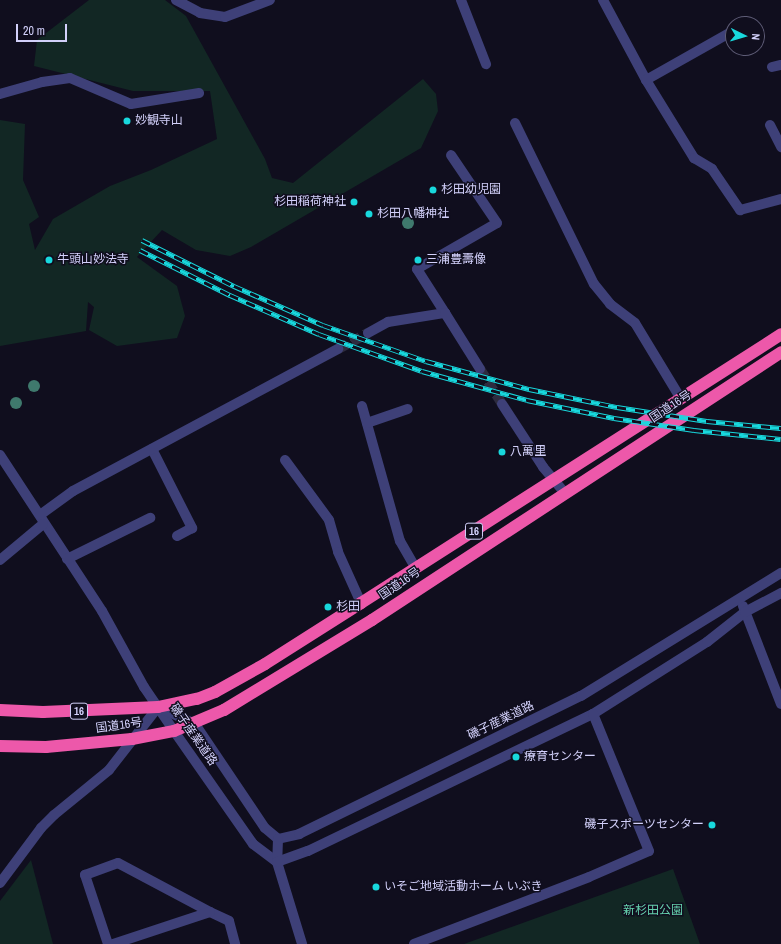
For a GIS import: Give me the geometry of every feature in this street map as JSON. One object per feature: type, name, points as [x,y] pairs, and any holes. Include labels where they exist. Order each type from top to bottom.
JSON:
[{"type":"highway","name":"国道16号","points":[[0,710],[43,712],[158,706],[196,699],[215,692],[265,664],[362,603],[415,567],[554,481],[781,334]]},
{"type":"highway","name":"国道16号","points":[[0,746],[46,747],[132,739],[174,731],[195,724],[262,687],[372,620],[564,492],[781,352]]},
{"type":"street","points":[[176,0],[200,13],[225,17],[270,0]]},
{"type":"street","points":[[461,0],[486,64]]},
{"type":"street","points":[[603,0],[646,80],[694,158],[712,169],[740,210],[781,199]]},
{"type":"street","points":[[646,80],[725,36]]},
{"type":"street","points":[[0,94],[42,82],[70,78],[130,104],[199,93]]},
{"type":"street","points":[[515,123],[594,284],[610,304],[635,323],[681,399]]},
{"type":"street","points":[[770,125],[781,147]]},
{"type":"street","points":[[451,155],[497,223],[417,269],[480,369]]},
{"type":"street","points":[[368,333],[388,322],[446,313]]},
{"type":"street","points":[[0,560],[41,520],[74,491],[338,349]]},
{"type":"street","points":[[502,404],[554,481],[564,492]]},
{"type":"street","points":[[362,406],[400,541],[415,567]]},
{"type":"street","points":[[367,424],[408,409]]},
{"type":"street","points":[[152,449],[192,528],[177,536]]},
{"type":"street","points":[[0,455],[41,520],[102,611],[158,706],[109,770],[46,823],[0,883]]},
{"type":"street","points":[[285,460],[328,520],[338,552],[362,603]]},
{"type":"street","points":[[67,559],[150,518]]},
{"type":"street","name":"磯子産業道路","points":[[158,706],[195,724],[265,828],[278,839],[298,834],[582,696],[741,598],[780,576]]},
{"type":"street","points":[[277,862],[308,851],[593,714],[707,642],[745,612],[781,593]]},
{"type":"street","points":[[741,598],[745,612],[781,704]]},
{"type":"street","name":"磯子産業道路","points":[[158,706],[253,844],[277,862]]},
{"type":"street","points":[[414,944],[589,877],[649,851],[593,714]]},
{"type":"street","points":[[278,839],[277,862],[302,944]]},
{"type":"street","points":[[108,944],[85,875],[118,863],[229,921],[235,944]]},
{"type":"street","points":[[112,944],[210,912]]},
{"type":"green space","points":[[89,0],[165,0],[186,16],[265,159],[272,178],[293,183],[423,79],[436,94],[438,111],[421,148],[251,247],[230,256],[196,250],[162,230],[137,257],[177,286],[185,316],[177,338],[117,346],[89,330],[94,307],[88,302],[86,331],[0,346],[0,120],[25,124],[23,180],[39,217],[29,224],[35,250],[53,219],[110,186],[151,170],[217,139],[210,91],[133,91],[34,66],[37,40]]},
{"type":"green space","points":[[31,860],[53,944],[0,944],[0,901]]},
{"type":"green space","name":"新杉田公園","points":[[673,869],[700,944],[464,944]]},
{"type":"tunnel","points":[[338,349],[368,333]]},
{"type":"tunnel","points":[[480,369],[502,404]]},
{"type":"railway","points":[[142,240],[234,286],[323,325],[426,361],[529,389],[617,407],[707,421],[781,428]]},
{"type":"railway","points":[[140,250],[230,295],[319,334],[422,371],[527,400],[614,418],[694,430],[781,439]]},
{"type":"place","name":"妙観寺山","points":[[127,121]]},
{"type":"place","name":"杉田幼児園","points":[[433,190]]},
{"type":"place","name":"杉田稲荷神社","points":[[354,202]]},
{"type":"place","name":"杉田八幡神社","points":[[369,214]]},
{"type":"place","name":"牛頭山妙法寺","points":[[49,260]]},
{"type":"place","name":"三浦豊壽像","points":[[418,260]]},
{"type":"place","name":"八萬里","points":[[502,452]]},
{"type":"place","name":"杉田","points":[[328,607]]},
{"type":"place","name":"療育センター","points":[[516,757]]},
{"type":"place","name":"磯子スポーツセンター","points":[[712,825]]},
{"type":"place","name":"いそご地域活動ホーム いぶき","points":[[376,887]]}]
